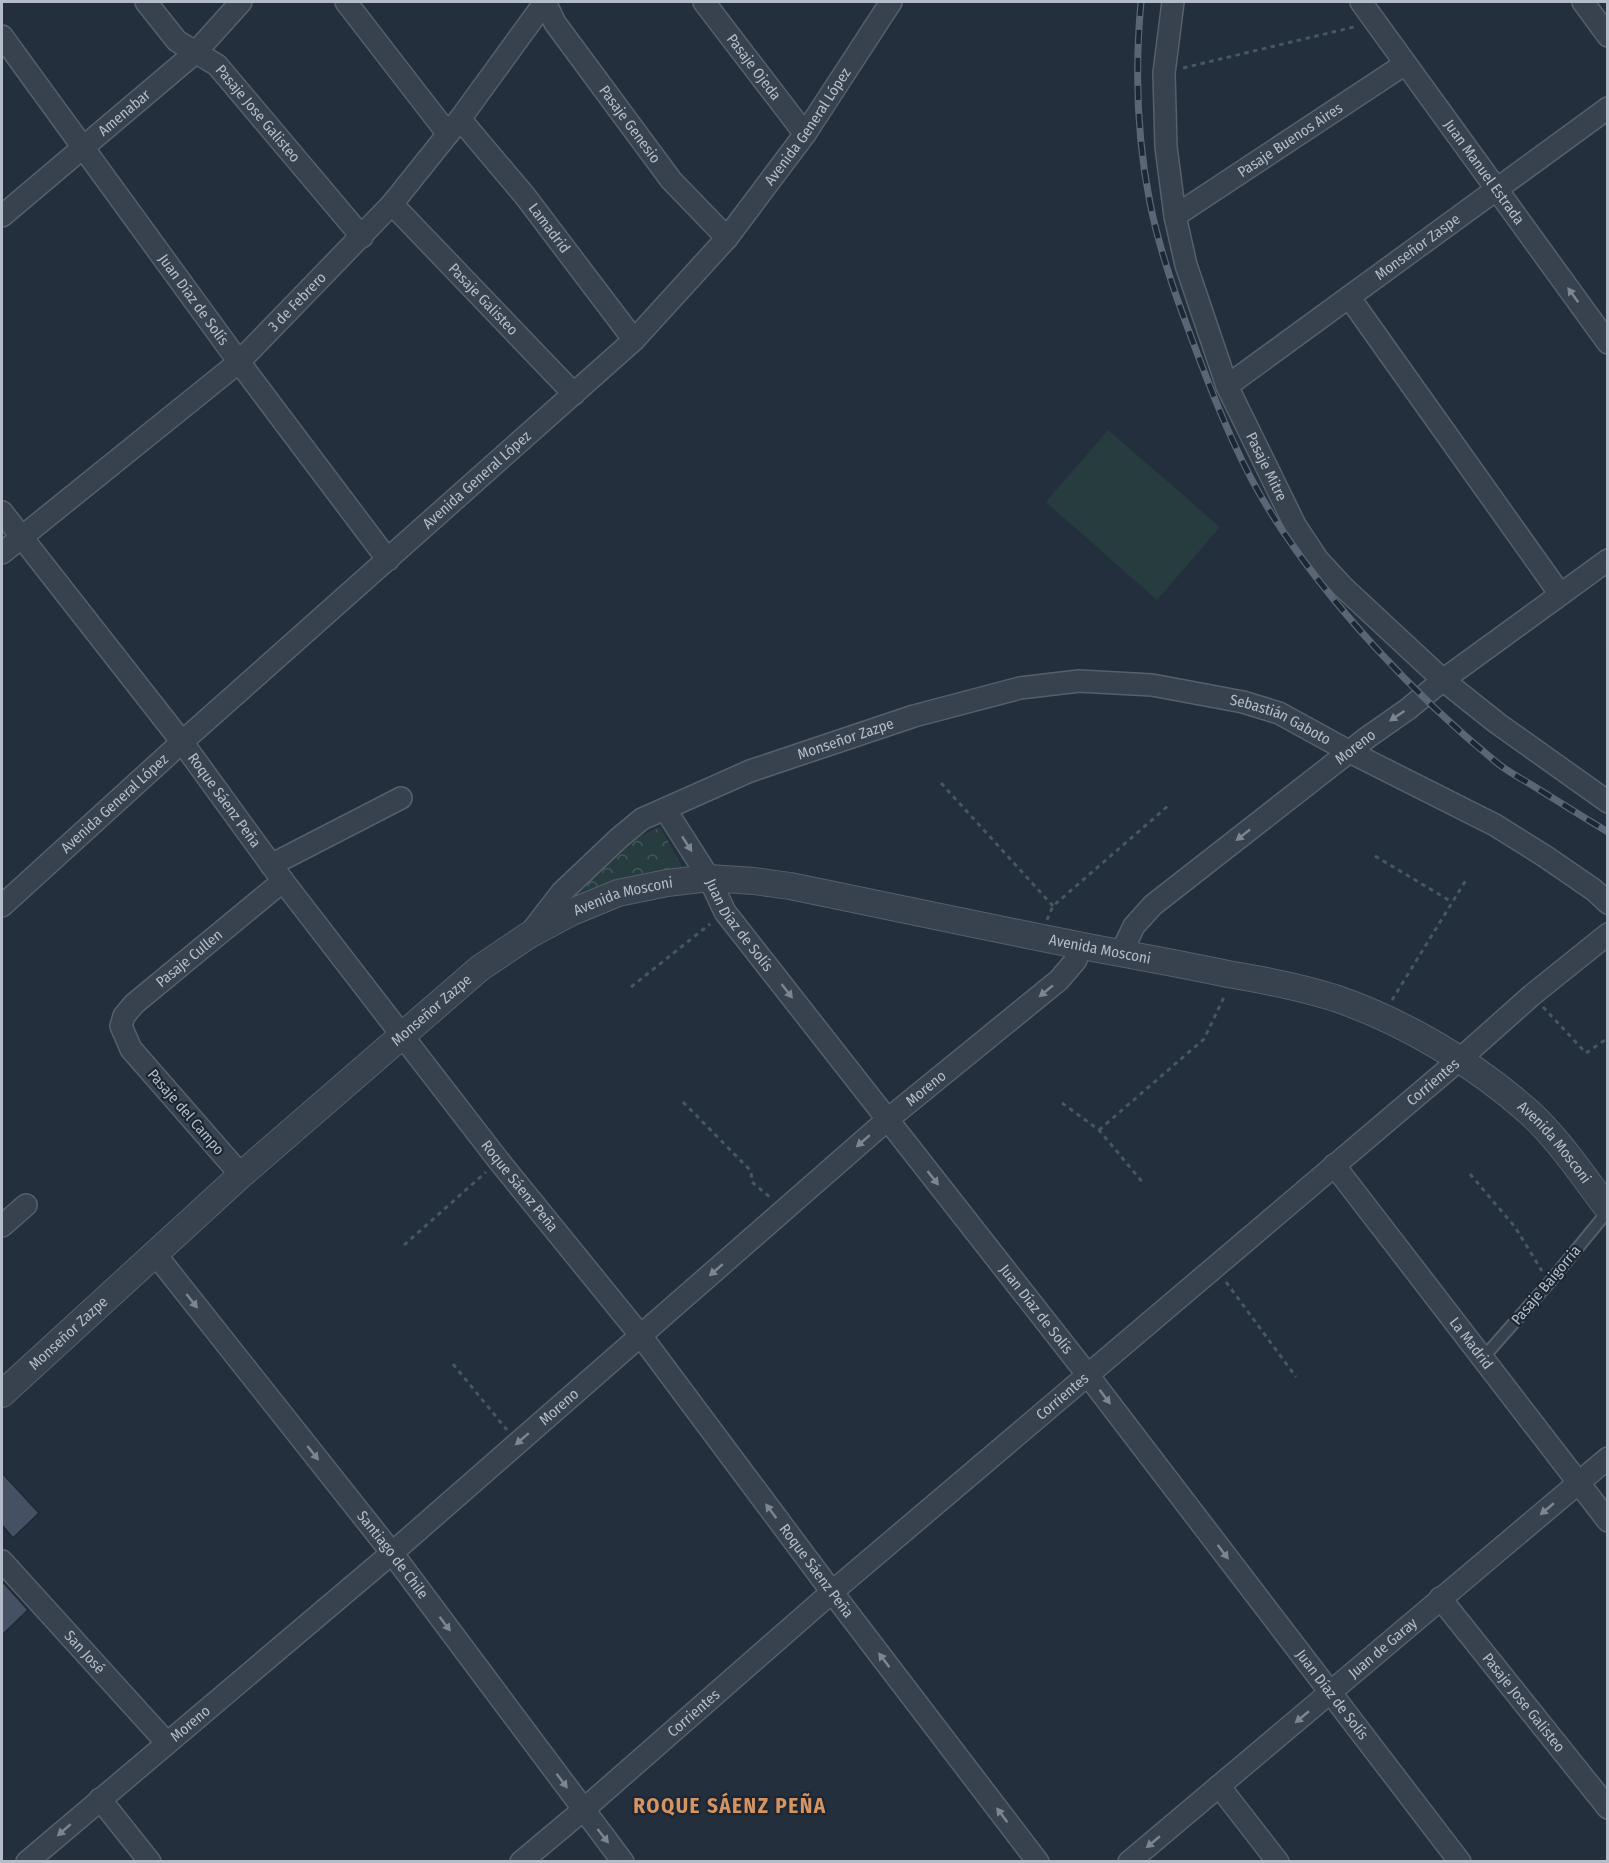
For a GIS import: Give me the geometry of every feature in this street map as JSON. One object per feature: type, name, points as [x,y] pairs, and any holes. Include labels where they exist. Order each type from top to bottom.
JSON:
[{"type":"street","name":"Pasaje Jose Galisteo","points":[[147,2],[177,41],[217,65],[362,237]]},
{"type":"street","name":"Amenabar","points":[[2,216],[196,52],[241,2]]},
{"type":"street","name":"Lamadrid","points":[[346,2],[454,127],[525,196],[634,340]]},
{"type":"street","name":"3 de Febrero","points":[[2,553],[239,362],[392,204],[454,127],[545,2]]},
{"type":"street","name":"Pasaje Genesio","points":[[545,2],[555,23],[671,180],[727,238]]},
{"type":"street","name":"Pasaje Ojeda","points":[[704,2],[805,134]]},
{"type":"street","name":"Pasaje Mitre","points":[[1173,2],[1164,73],[1166,147],[1175,216],[1186,265],[1227,386],[1295,525],[1318,560],[1343,587],[1443,680],[1497,723],[1608,802]]},
{"type":"street","name":"Juan Manuel Estrada","points":[[1361,2],[1607,342]]},
{"type":"street","points":[[1583,2],[1608,36]]},
{"type":"street","name":"Avenida General López","points":[[2,906],[182,742],[634,340],[727,238],[805,134],[882,6]]},
{"type":"street","name":"Juan Díaz de Solís","points":[[2,36],[239,362],[388,560]]},
{"type":"street","name":"Pasaje Buenos Aires","points":[[1175,216],[1405,64]]},
{"type":"street","name":"Monseñor Zaspe","points":[[1227,386],[1608,108]]},
{"type":"street","name":"Pasaje Galisteo","points":[[392,204],[574,394]]},
{"type":"street","points":[[1349,297],[1560,594]]},
{"type":"street","name":"Roque Sáenz Peña","points":[[2,512],[182,742],[277,873],[499,1161],[641,1336],[1038,1862]]},
{"type":"street","name":"Moreno","points":[[1121,953],[1134,926],[1153,905],[1443,680],[1608,560]]},
{"type":"street","name":"Sebastián Gaboto","points":[[914,716],[1020,688],[1079,681],[1152,685],[1243,702],[1279,713],[1350,752],[1495,825],[1594,890],[1608,903]]},
{"type":"street","name":"Monseñor Zazpe","points":[[2,1394],[241,1175],[480,968],[529,935],[562,892],[642,819],[750,771],[914,716]]},
{"type":"street","name":"Pasaje Cullen","points":[[131,1049],[121,1026],[124,1016],[134,1004],[277,873],[401,798]]},
{"type":"street","name":"Juan Díaz de Solís","points":[[665,809],[709,878],[725,912],[1087,1374],[1460,1862]]},
{"type":"street","name":"Avenida Mosconi","points":[[529,935],[572,912],[618,893],[709,878],[754,880],[1039,938],[1279,983],[1335,998],[1381,1017],[1459,1060],[1530,1114],[1563,1148],[1608,1210]]},
{"type":"street","name":"Corrientes","points":[[521,1862],[1087,1374],[1459,1060],[1532,995],[1608,934]]},
{"type":"street","name":"Moreno","points":[[27,1862],[392,1553],[887,1120],[1059,980],[1076,960],[1080,945]]},
{"type":"street","name":"Pasaje del Campo","points":[[131,1049],[241,1175]]},
{"type":"street","name":"La Madrid","points":[[1334,1165],[1608,1521]]},
{"type":"street","points":[[2,1226],[26,1205]]},
{"type":"street","name":"Santiago de Chile","points":[[156,1255],[392,1553],[623,1862]]},
{"type":"street","name":"Juan de Garay","points":[[1129,1862],[1608,1458]]},
{"type":"street","name":"San José","points":[[2,1561],[167,1743]]},
{"type":"street","name":"Pasaje Jose Galisteo","points":[[1440,1598],[1608,1808]]},
{"type":"street","points":[[1219,1786],[1278,1862]]},
{"type":"street","points":[[100,1799],[150,1862]]},
{"type":"lane","name":"Pasaje Baigorria","points":[[1483,1358],[1549,1283],[1608,1210]]},
{"type":"path","points":[[1164,73],[1376,22]]},
{"type":"path","points":[[941,783],[1053,906]]},
{"type":"path","points":[[1039,938],[1053,906],[1168,806]]},
{"type":"path","points":[[1375,855],[1452,902]]},
{"type":"path","points":[[1381,1017],[1466,880]]},
{"type":"path","points":[[631,987],[725,912]]},
{"type":"path","points":[[1099,1130],[1204,1039],[1235,975]]},
{"type":"path","points":[[1532,995],[1586,1053],[1608,1038]]},
{"type":"path","points":[[682,1102],[751,1171],[752,1182],[784,1210]]},
{"type":"path","points":[[1062,1103],[1099,1130],[1144,1184]]},
{"type":"path","points":[[404,1245],[499,1161]]},
{"type":"path","points":[[1470,1174],[1515,1227],[1549,1283]]},
{"type":"path","points":[[1214,1266],[1296,1377]]},
{"type":"path","points":[[453,1364],[517,1443]]},
{"type":"green space","points":[[1108,430],[1220,527],[1157,600],[1046,502]]},
{"type":"green space","points":[[660,827],[683,868],[608,885],[571,901],[622,845]]},
{"type":"building","points":[[2,1473],[39,1513],[13,1538],[2,1525]]},
{"type":"building","points":[[2,1581],[28,1610],[2,1635]]},
{"type":"railway","points":[[1141,2],[1138,52],[1140,128],[1142,153],[1155,224],[1187,326],[1210,385],[1234,443],[1262,498],[1295,549],[1347,615],[1375,648],[1435,709],[1501,766],[1608,832]]},
{"type":"district","name":"ROQUE SÁENZ PEÑA","points":[[730,1806]]}]
